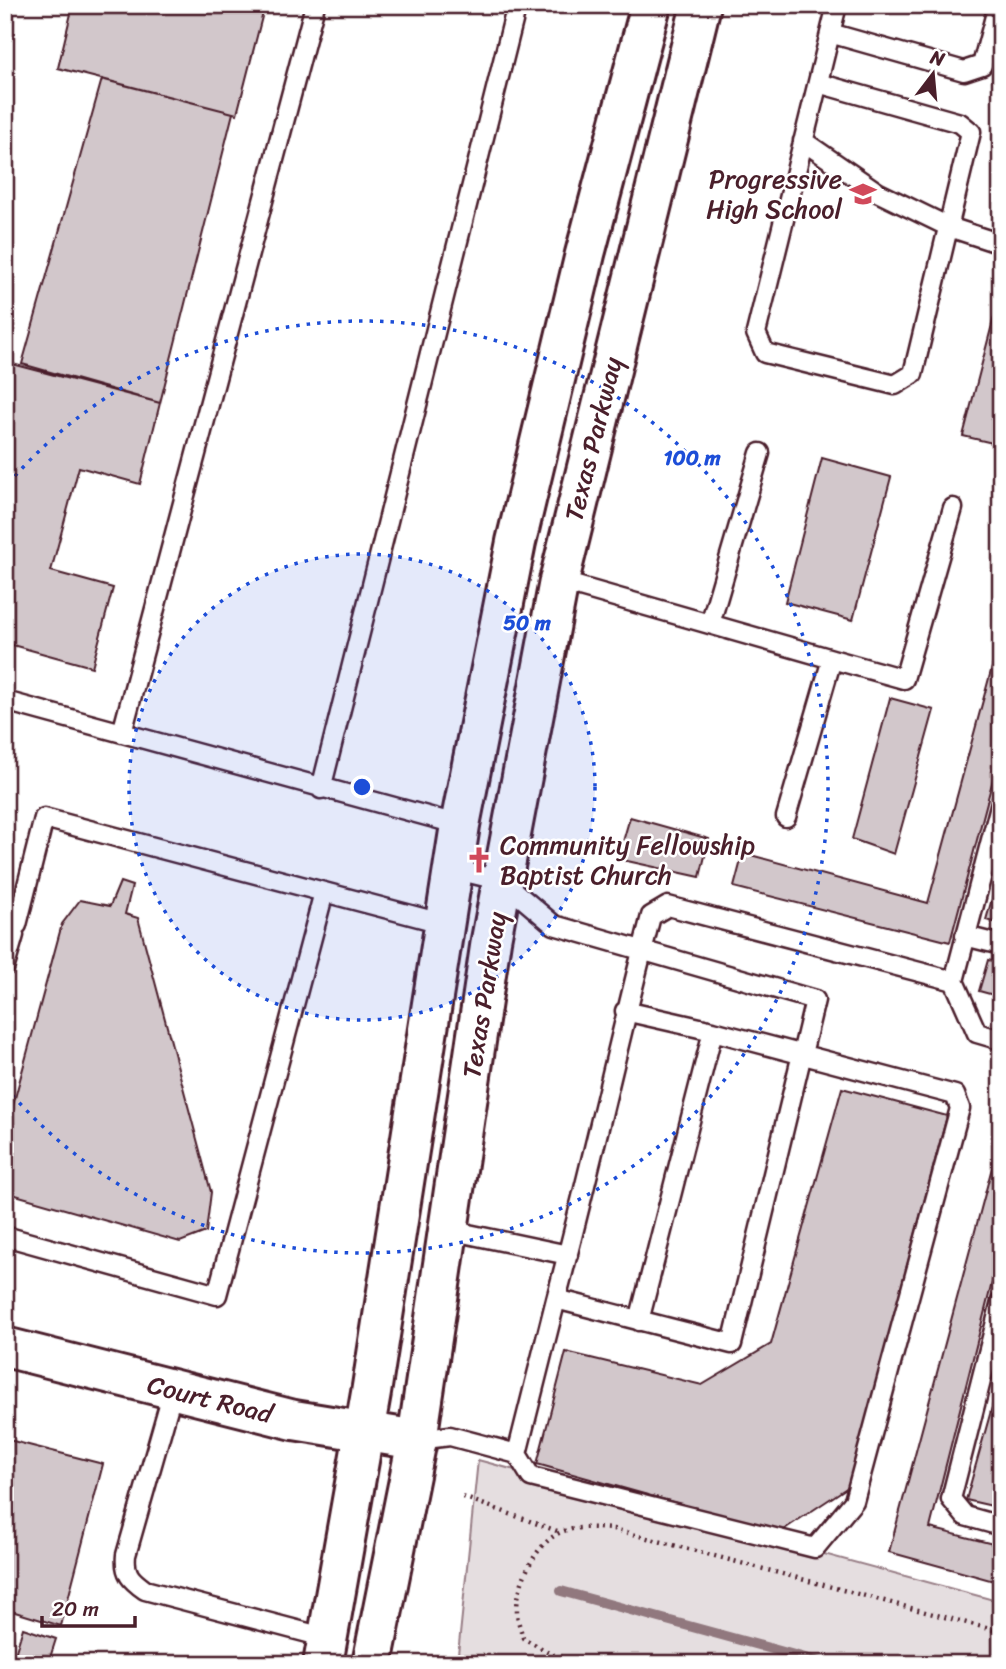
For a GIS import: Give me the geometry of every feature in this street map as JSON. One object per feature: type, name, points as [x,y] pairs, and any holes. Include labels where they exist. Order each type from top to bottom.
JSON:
[{"type":"main road","name":"Texas Parkway","points":[[325,1651],[364,1432],[460,825],[516,542],[585,254],[651,5]]},
{"type":"main road","name":"Texas Parkway","points":[[372,1664],[417,1440],[502,881],[559,581],[701,5]]},
{"type":"main road","name":"Court Road","points":[[5,1347],[294,1420],[417,1440]]},
{"type":"lane","points":[[122,733],[315,5]]},
{"type":"lane","points":[[321,789],[517,5]]},
{"type":"lane","points":[[818,83],[960,123],[971,132],[913,374],[895,385],[765,353],[756,333],[837,5]]},
{"type":"lane","points":[[831,33],[964,71],[982,65],[998,5]]},
{"type":"lane","points":[[803,141],[877,192],[949,228],[1001,244]]},
{"type":"lane","points":[[710,624],[760,453]]},
{"type":"lane","points":[[559,581],[904,679],[953,508]]},
{"type":"lane","points":[[786,817],[832,659]]},
{"type":"lane","points":[[5,701],[460,825]]},
{"type":"lane","points":[[1001,802],[954,981],[977,1033],[1001,1040]]},
{"type":"lane","points":[[5,966],[44,818],[445,924]]},
{"type":"lane","points":[[453,869],[502,881],[554,925],[815,1000],[800,1053],[732,1343],[556,1299]]},
{"type":"lane","points":[[5,1236],[217,1295],[324,892]]},
{"type":"lane","points":[[517,1454],[568,1255],[625,1011],[651,916],[668,906],[954,981]]},
{"type":"lane","points":[[965,936],[1001,945]]},
{"type":"lane","points":[[417,1440],[450,1436],[517,1454],[531,1477],[815,1548],[854,1501],[960,1108],[955,1095],[800,1053],[625,1011]]},
{"type":"lane","points":[[639,1321],[713,1031]]},
{"type":"lane","points":[[449,1230],[568,1255]]},
{"type":"lane","points":[[1001,1302],[951,1499],[965,1516],[1001,1526]]},
{"type":"lane","points":[[173,1391],[126,1555],[125,1566],[129,1578],[145,1590],[325,1651]]},
{"type":"path","points":[[463,1497],[560,1532]]},
{"type":"path","points":[[588,1664],[554,1655],[523,1638],[517,1613],[521,1580],[543,1546],[560,1532],[575,1528],[613,1529],[1001,1632]]},
{"type":"shaded area","points":[[478,1460],[1001,1602],[1001,1664],[457,1664]]},
{"type":"building","points":[[73,5],[265,5],[237,114],[58,68]]},
{"type":"building","points":[[102,79],[233,113],[160,403],[22,364]]},
{"type":"building","points":[[1001,290],[1001,445],[963,436]]},
{"type":"building","points":[[5,362],[160,403],[140,484],[79,467],[51,571],[113,588],[92,667],[5,643]]},
{"type":"building","points":[[822,458],[891,477],[853,620],[785,602]]},
{"type":"building","points":[[1001,634],[1001,749],[950,942],[734,887],[743,853],[928,903]]},
{"type":"building","points":[[890,698],[934,710],[894,854],[852,839]]},
{"type":"building","points":[[630,817],[709,839],[700,877],[618,859]]},
{"type":"building","points":[[5,834],[10,835],[5,855]]},
{"type":"building","points":[[1001,867],[1001,924],[986,920]]},
{"type":"building","points":[[120,882],[132,886],[125,914],[138,918],[211,1192],[206,1232],[180,1242],[5,1192],[5,1135],[62,924],[80,900],[110,906]]},
{"type":"building","points":[[988,960],[1001,963],[1001,997],[979,991]]},
{"type":"building","points":[[842,1088],[947,1116],[848,1487],[780,1532],[537,1464],[566,1352],[702,1385],[771,1344]]},
{"type":"building","points":[[1001,1134],[1001,1247],[930,1528],[1001,1546],[1001,1583],[889,1552]]},
{"type":"building","points":[[1001,1375],[1001,1508],[966,1500]]},
{"type":"building","points":[[5,1439],[103,1464],[61,1626],[5,1609]]},
{"type":"building","points":[[23,1628],[56,1639],[48,1664],[12,1664]]},
{"type":"waterway","points":[[561,1591],[827,1664]]},
{"type":"place","name":"Progressive High School","points":[[863,194]]},
{"type":"place","name":"Community Fellowship Baptist Church","points":[[479,860]]}]
